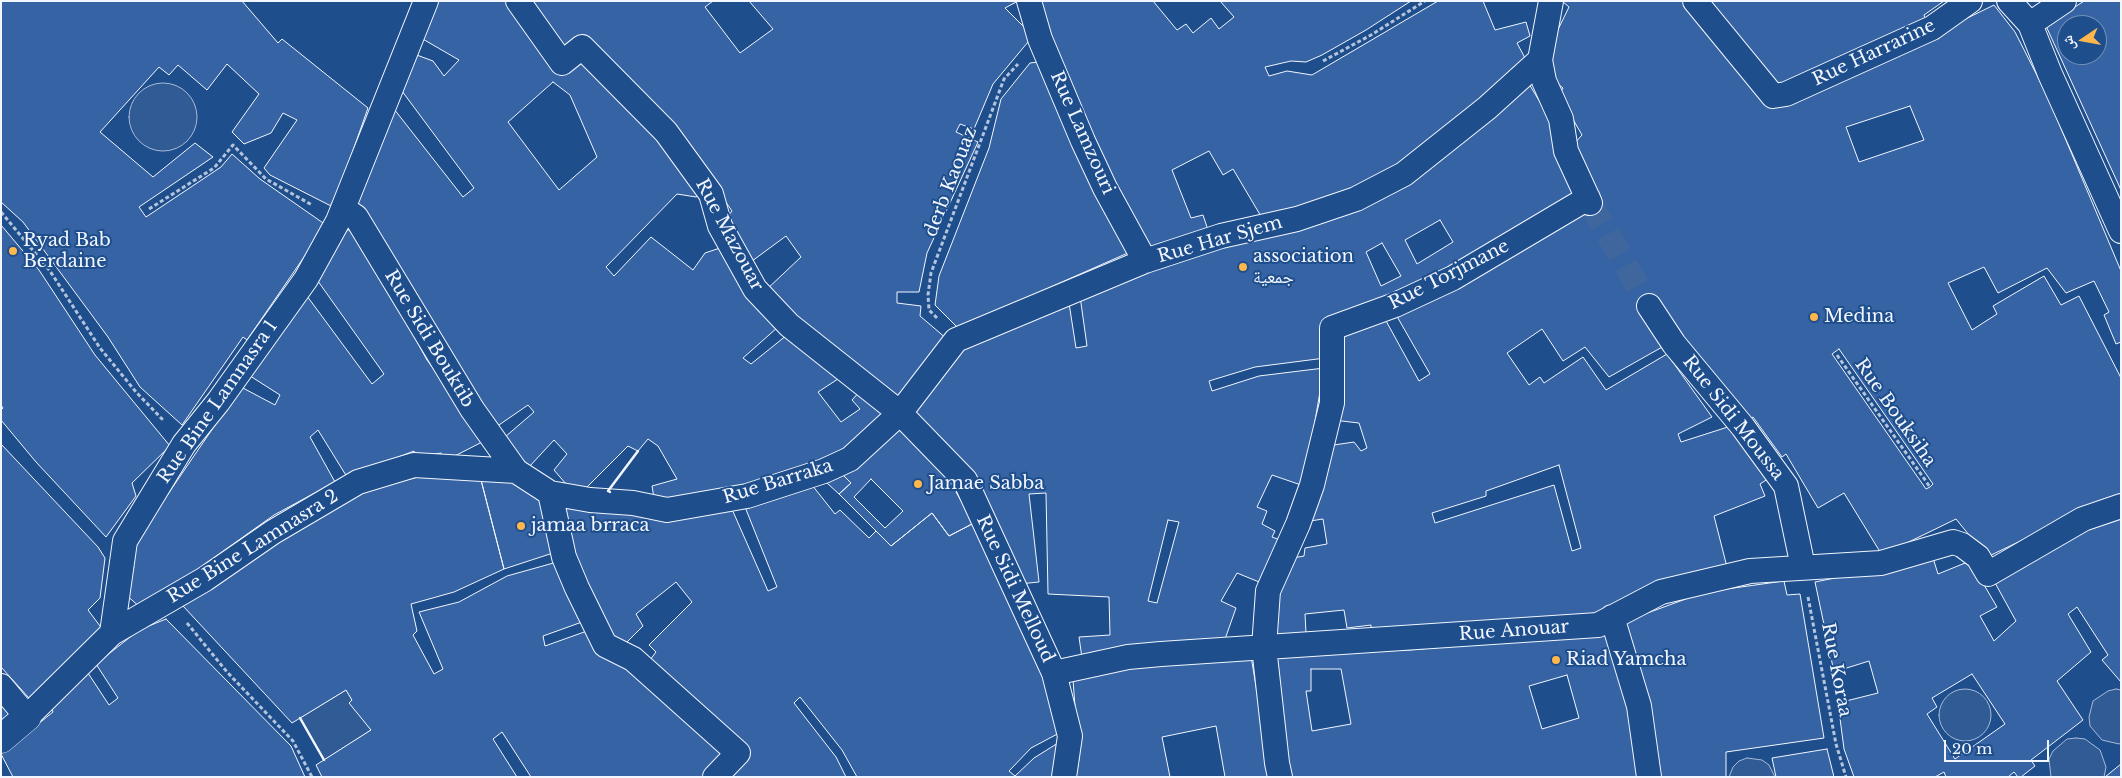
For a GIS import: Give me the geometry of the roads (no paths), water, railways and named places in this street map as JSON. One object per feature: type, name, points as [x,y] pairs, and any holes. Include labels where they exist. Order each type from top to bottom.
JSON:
[{"type":"street","name":"Rue Bine Lamnasra 1","points":[[112,633],[125,541],[184,444],[218,402],[306,279],[341,214],[426,1]]},
{"type":"street","name":"Rue Mazouar","points":[[518,1],[562,63],[582,47],[666,132],[711,194],[720,226],[755,289],[789,325],[900,414]]},
{"type":"street","name":"Rue Lamzouri","points":[[1029,1],[1040,39],[1102,180],[1145,261]]},
{"type":"street","points":[[1540,60],[1552,1]]},
{"type":"street","name":"Rue Harrarine","points":[[1695,1],[1773,96],[1786,94],[1932,28],[1970,1]]},
{"type":"street","points":[[2009,1],[2030,24],[2121,231]]},
{"type":"street","points":[[2030,24],[2064,1]]},
{"type":"street","name":"Rue Har Sjem","points":[[900,414],[956,340],[1145,261],[1221,236],[1297,219],[1364,195],[1404,174],[1506,91],[1540,60]]},
{"type":"street","name":"Rue Torjmane","points":[[1264,647],[1268,591],[1298,524],[1312,485],[1332,403],[1332,328],[1395,305],[1452,278],[1589,201],[1566,151],[1561,119],[1544,81],[1540,60]]},
{"type":"street","name":"Rue Sidi Bouktib","points":[[341,214],[356,218],[472,409],[516,471]]},
{"type":"street","name":"Rue Sidi Moussa","points":[[1649,306],[1674,344],[1743,427],[1786,486],[1803,567]]},
{"type":"street","name":"Rue Barraka","points":[[550,493],[590,500],[633,503],[667,510],[746,496],[824,471],[850,459],[900,414]]},
{"type":"street","name":"Rue Sidi Melloud","points":[[900,414],[965,480],[1054,673],[1070,736],[1064,777]]},
{"type":"street","name":"Rue Bine Lamnasra 2","points":[[27,717],[112,633],[205,579],[273,532],[358,482],[414,465],[516,471]]},
{"type":"street","points":[[516,471],[550,493],[564,557],[605,645],[633,659],[738,753],[715,777]]},
{"type":"street","name":"Rue Anouar","points":[[1054,673],[1128,657],[1598,625],[1661,592],[1750,571],[1880,563],[1953,542],[1962,545],[1978,557],[1988,574],[2083,519],[2121,506]]},
{"type":"street","points":[[1612,617],[1638,706],[1649,777]]},
{"type":"street","points":[[1264,647],[1280,777]]},
{"type":"street","points":[[1,686],[27,717],[1,739]]},
{"type":"tunnel","points":[[1590,203],[1649,306]]},
{"type":"place","name":"Ryad Bab Berdaine","points":[[13,251]]},
{"type":"place","name":"association جمعية","points":[[1243,267]]},
{"type":"place","name":"Medina","points":[[1814,317]]},
{"type":"place","name":"Jamae Sabba","points":[[918,484]]},
{"type":"place","name":"jamaa brraca","points":[[521,526]]},
{"type":"place","name":"Riad Yamcha","points":[[1556,660]]}]
